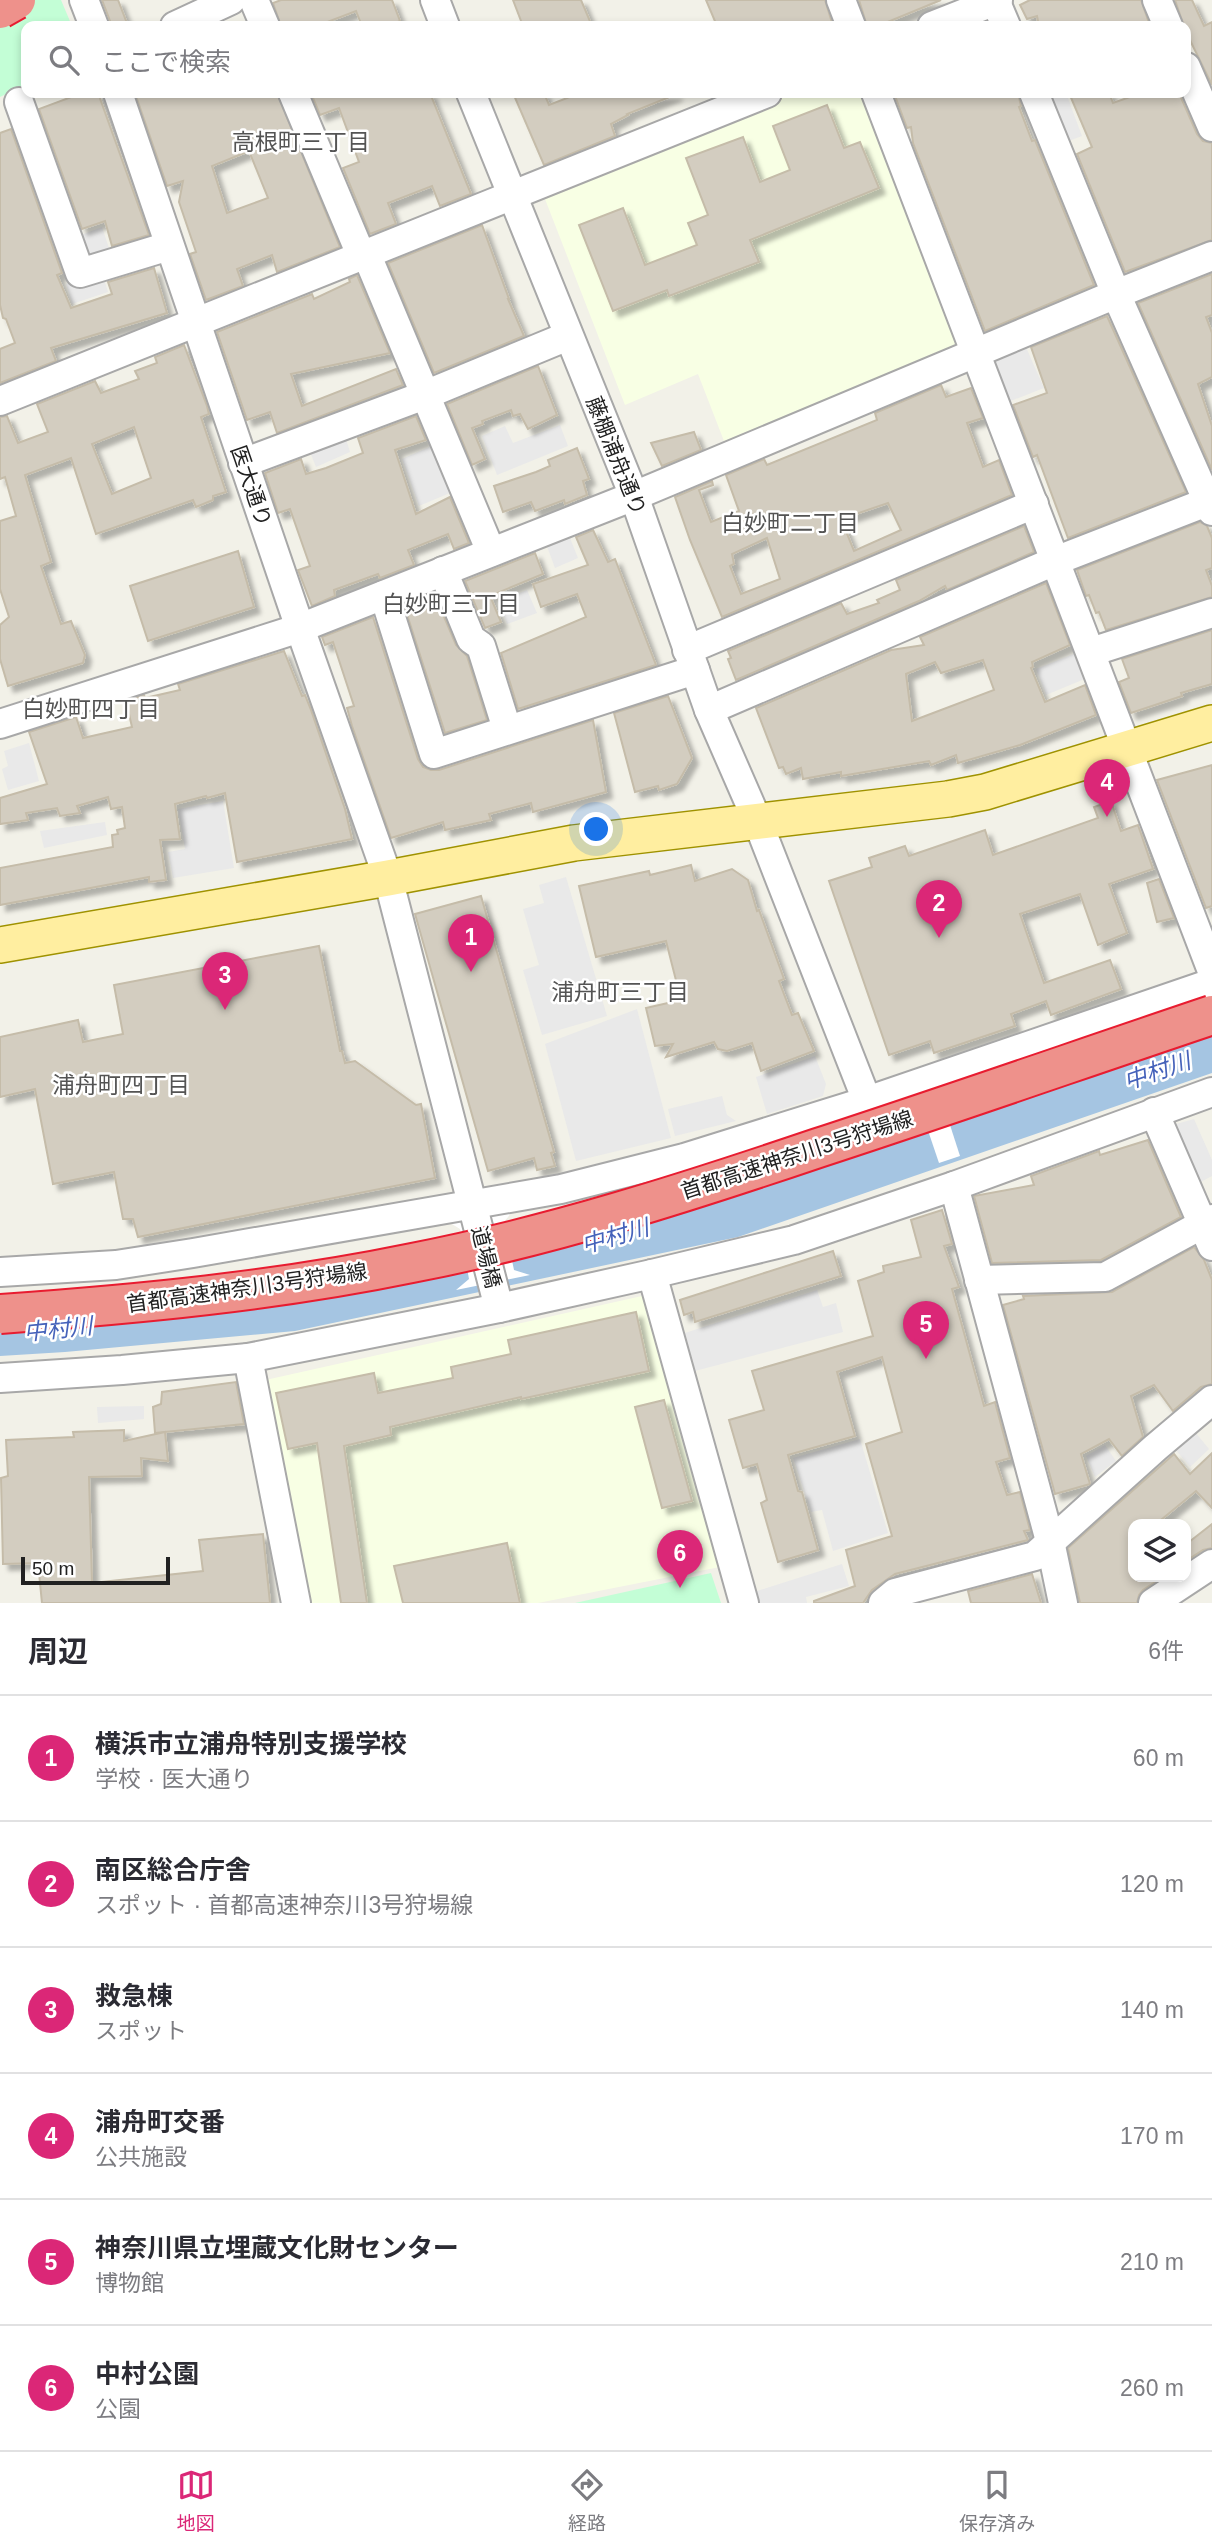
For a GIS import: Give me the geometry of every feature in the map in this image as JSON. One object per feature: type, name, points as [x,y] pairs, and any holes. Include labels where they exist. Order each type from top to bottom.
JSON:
[{"type":"highway","points":[[0,9],[16,0]]},
{"type":"highway","name":"首都高速神奈川3号狩場線","points":[[0,1314],[215,1295],[318,1281],[415,1263],[559,1229],[679,1195],[1212,1015]]},
{"type":"highway","name":"首都高速神奈川3号狩場線","points":[[0,1335],[226,1315],[375,1292],[524,1260],[619,1236],[700,1211],[1212,1043]]},
{"type":"main road","points":[[0,945],[388,878],[575,842],[948,799],[985,792],[1212,723]]},
{"type":"street","points":[[84,0],[92,21]]},
{"type":"street","points":[[186,21],[231,0]]},
{"type":"street","points":[[254,0],[263,21]]},
{"type":"street","points":[[435,0],[443,21]]},
{"type":"street","points":[[841,0],[849,21]]},
{"type":"street","points":[[944,21],[996,0],[1004,21]]},
{"type":"street","points":[[1157,0],[1166,21]]},
{"type":"street","points":[[1191,79],[1212,127]]},
{"type":"street","name":"医大通り","points":[[120,98],[243,463],[388,878]]},
{"type":"street","points":[[295,98],[491,552]]},
{"type":"street","name":"藤棚浦舟通り","points":[[473,98],[634,496],[709,710],[757,820],[867,1101]]},
{"type":"street","points":[[0,401],[755,98]]},
{"type":"street","points":[[878,98],[1212,971]]},
{"type":"street","points":[[709,710],[1055,561],[1211,504],[1116,294],[1036,98]]},
{"type":"street","points":[[19,102],[80,273],[169,246]]},
{"type":"street","points":[[0,724],[300,628],[634,496],[1212,256]]},
{"type":"street","points":[[243,463],[425,395],[568,336]]},
{"type":"street","points":[[384,595],[433,754],[691,660],[1034,504]]},
{"type":"street","points":[[443,571],[471,639],[481,646],[507,729]]},
{"type":"street","points":[[1091,652],[1212,613]]},
{"type":"street","name":"道場橋","points":[[388,878],[499,1308]]},
{"type":"street","points":[[0,1272],[129,1263],[561,1189],[684,1158],[867,1101],[1212,983]]},
{"type":"street","points":[[0,1378],[122,1370],[248,1357],[499,1308],[652,1274],[794,1240],[954,1186],[1212,1092]]},
{"type":"street","points":[[979,1280],[1105,1277],[1209,1230],[1154,1112]]},
{"type":"street","points":[[954,1186],[1050,1541],[1063,1603]]},
{"type":"street","points":[[652,1274],[744,1603]]},
{"type":"street","points":[[248,1357],[296,1603]]},
{"type":"street","points":[[883,1603],[895,1593],[1035,1556],[1212,1400]]},
{"type":"street","points":[[1153,1603],[1212,1564]]},
{"type":"shaded area","points":[[780,98],[864,98],[958,344],[724,441],[698,374],[625,405],[545,199],[550,190]]},
{"type":"shaded area","points":[[1049,98],[1068,98],[1082,136],[1066,142]]},
{"type":"shaded area","points":[[102,227],[111,254],[82,265],[73,238]]},
{"type":"shaded area","points":[[102,273],[108,292],[72,304],[66,284]]},
{"type":"shaded area","points":[[1025,345],[1044,388],[1008,402],[990,359]]},
{"type":"shaded area","points":[[560,425],[568,446],[497,475],[482,436],[505,426],[513,443]]},
{"type":"shaded area","points":[[344,433],[350,452],[316,467],[308,447]]},
{"type":"shaded area","points":[[436,444],[457,490],[419,506],[402,459]]},
{"type":"shaded area","points":[[570,538],[578,558],[555,568],[545,541]]},
{"type":"shaded area","points":[[527,590],[537,613],[507,624],[498,601]]},
{"type":"shaded area","points":[[1076,653],[1087,678],[1046,695],[1036,669]]},
{"type":"shaded area","points":[[29,743],[39,781],[8,790],[2,769],[8,766],[4,751]]},
{"type":"shaded area","points":[[223,801],[234,868],[173,878],[168,852],[185,849],[178,809]]},
{"type":"shaded area","points":[[105,822],[107,835],[44,848],[40,831]]},
{"type":"shaded area","points":[[566,877],[607,1016],[542,1035],[523,970],[539,965],[523,909],[544,903],[539,885]]},
{"type":"shaded area","points":[[637,1009],[671,1138],[576,1161],[545,1044]]},
{"type":"shaded area","points":[[815,1056],[826,1084],[823,1096],[767,1114],[756,1077]]},
{"type":"shaded area","points":[[722,1096],[727,1115],[736,1121],[675,1136],[668,1109]]},
{"type":"shaded area","points":[[1194,1119],[1212,1160],[1212,1176],[1195,1185],[1169,1126]]},
{"type":"shaded area","points":[[817,1290],[823,1307],[836,1303],[843,1332],[695,1371],[685,1333]]},
{"type":"shaded area","points":[[642,1296],[720,1567],[538,1603],[305,1603],[261,1381]]},
{"type":"shaded area","points":[[144,1406],[144,1419],[98,1423],[97,1407]]},
{"type":"shaded area","points":[[1195,1432],[1209,1449],[1190,1467],[1175,1449]]},
{"type":"shaded area","points":[[860,1439],[888,1533],[833,1551],[822,1510],[811,1512],[793,1458]]},
{"type":"shaded area","points":[[1105,1445],[1116,1461],[1095,1477],[1086,1456]]},
{"type":"shaded area","points":[[842,1564],[849,1586],[806,1597],[807,1603],[756,1603],[754,1592]]},
{"type":"green space","points":[[0,0],[61,0],[70,21],[21,21],[21,86],[0,97]]},
{"type":"green space","points":[[711,1573],[721,1603],[575,1603]]},
{"type":"water","name":"中村川","points":[[1212,1010],[1212,1073],[738,1237],[295,1331],[0,1356],[0,1296],[265,1271],[511,1225],[730,1173]]},
{"type":"pier","points":[[940,1094],[960,1156],[939,1163],[918,1101]]},
{"type":"pier","points":[[516,1207],[504,1222],[514,1270],[530,1275],[456,1290],[469,1279],[460,1229],[447,1221]]},
{"type":"building","points":[[102,0],[118,0],[126,21],[110,21]]},
{"type":"building","points":[[281,0],[392,0],[400,21],[360,21],[356,11],[330,21],[279,21],[273,3]]},
{"type":"building","points":[[513,0],[581,0],[590,21],[521,21]]},
{"type":"building","points":[[706,0],[825,0],[831,21],[715,21]]},
{"type":"building","points":[[859,0],[941,0],[890,21],[865,21]]},
{"type":"building","points":[[1030,0],[1141,0],[1148,21],[1038,21],[1037,16],[1027,19],[1020,5]]},
{"type":"building","points":[[1175,0],[1192,0],[1204,26],[1212,22],[1212,85],[1191,42],[1191,21],[1182,21]]},
{"type":"building","points":[[69,98],[100,98],[149,235],[112,246],[105,221],[82,229],[39,109]]},
{"type":"building","points":[[137,98],[279,98],[340,247],[277,272],[272,255],[237,269],[243,286],[206,300],[190,254],[196,252],[179,202],[183,181],[167,186]],"holes":[[[249,151],[268,198],[227,213],[212,166]]]},
{"type":"building","points":[[313,98],[432,98],[471,194],[440,206],[432,186],[388,203],[396,224],[370,234],[343,168],[359,162],[339,108],[320,115]]},
{"type":"building","points":[[515,98],[546,98],[549,105],[567,98],[667,98],[627,114],[611,124],[615,136],[544,165]]},
{"type":"building","points":[[896,98],[1019,98],[1019,107],[1032,141],[1035,140],[1094,285],[985,331],[913,143],[911,127],[907,128]]},
{"type":"building","points":[[1071,98],[1111,98],[1113,103],[1127,98],[1181,98],[1197,134],[1203,141],[1212,143],[1212,240],[1125,272],[1077,154],[1092,147]]},
{"type":"building","points":[[827,105],[844,148],[860,142],[879,188],[750,240],[759,262],[669,296],[667,290],[613,311],[579,225],[623,208],[645,265],[697,245],[688,223],[708,215],[686,158],[743,137],[760,182],[790,170],[773,126]]},
{"type":"building","points":[[11,129],[62,273],[57,275],[71,308],[112,294],[108,282],[154,268],[167,313],[51,348],[56,361],[0,383],[0,349],[15,343],[0,305],[0,133]]},
{"type":"building","points":[[482,225],[524,336],[434,373],[388,263]]},
{"type":"building","points":[[1212,274],[1212,315],[1206,317],[1212,333],[1212,377],[1198,384],[1212,426],[1212,470],[1138,303]]},
{"type":"building","points":[[357,275],[390,353],[291,374],[302,406],[396,369],[403,385],[277,433],[270,412],[247,420],[217,332],[312,294],[314,299],[350,282],[349,279]]},
{"type":"building","points":[[1107,316],[1186,492],[1068,538],[1037,455],[1033,457],[1013,405],[1047,393],[1031,347]]},
{"type":"building","points":[[184,345],[207,406],[209,414],[201,417],[226,492],[213,496],[213,500],[196,507],[193,500],[96,534],[71,458],[25,475],[51,562],[41,566],[61,624],[71,621],[85,655],[83,663],[8,686],[0,659],[0,625],[9,617],[0,589],[0,521],[16,516],[5,477],[0,479],[0,417],[7,416],[18,443],[48,432],[37,404],[95,381],[101,393],[139,379],[135,371],[157,363],[155,357]],"holes":[[[134,427],[151,478],[112,494],[92,444]]]},
{"type":"building","points":[[538,366],[557,415],[528,429],[520,414],[513,416],[511,410],[482,421],[483,424],[472,428],[485,459],[472,465],[447,404]]},
{"type":"building","points":[[941,385],[946,397],[971,388],[983,418],[967,423],[983,467],[999,460],[1012,495],[722,617],[675,497],[712,481],[713,485],[699,490],[711,522],[739,511],[726,475],[764,459],[767,465],[877,420],[875,413]],"holes":[[[888,503],[901,530],[854,551],[841,519]],[[767,538],[780,579],[741,594],[730,566],[734,564],[732,554]]]},
{"type":"building","points":[[416,416],[426,440],[395,450],[416,514],[450,497],[469,543],[454,549],[448,534],[408,550],[414,565],[380,578],[378,574],[334,590],[335,596],[312,606],[298,570],[310,566],[290,509],[278,513],[265,473],[301,459],[306,474],[326,468],[363,453],[358,438]]},
{"type":"building","points":[[694,432],[701,450],[662,466],[651,443]]},
{"type":"building","points":[[577,448],[589,479],[583,481],[587,495],[565,504],[564,500],[535,511],[531,502],[503,512],[494,486],[550,466],[548,460]]},
{"type":"building","points":[[1200,522],[1207,526],[1212,538],[1212,568],[1206,570],[1212,586],[1212,597],[1106,630],[1089,595],[1086,596],[1077,570]]},
{"type":"building","points":[[1024,526],[1034,552],[947,590],[945,586],[919,601],[736,680],[728,659],[731,658],[728,651],[841,603],[847,614],[879,603],[877,600],[900,590],[896,580]]},
{"type":"building","points":[[593,530],[608,562],[615,559],[656,665],[518,709],[501,653],[586,617],[577,594],[541,607],[533,584],[588,565],[576,537]]},
{"type":"building","points":[[238,551],[254,607],[148,641],[130,586]]},
{"type":"building","points":[[535,553],[543,574],[490,596],[501,622],[485,628],[465,581]]},
{"type":"building","points":[[1046,583],[1070,645],[1032,662],[1031,668],[1045,702],[1085,685],[1096,715],[1020,745],[958,763],[956,755],[931,765],[929,761],[841,776],[841,772],[803,779],[801,768],[786,774],[783,767],[779,768],[756,708],[891,650],[924,645],[920,637]],"holes":[[[983,660],[994,690],[912,721],[906,674],[935,662],[941,673]]]},
{"type":"building","points":[[434,593],[456,645],[467,656],[487,720],[445,733],[404,605]]},
{"type":"building","points":[[373,617],[418,759],[423,767],[439,770],[593,720],[606,792],[533,812],[531,803],[489,814],[491,820],[445,830],[443,822],[391,838],[352,726],[347,708],[354,706],[333,642],[325,645],[322,637]]},
{"type":"building","points":[[1212,630],[1212,684],[1131,713],[1119,682],[1129,678],[1122,659]]},
{"type":"building","points":[[284,651],[302,696],[305,695],[311,710],[345,809],[352,839],[237,862],[225,793],[207,798],[206,796],[175,804],[180,839],[160,840],[166,880],[149,882],[149,877],[0,905],[0,868],[113,847],[112,835],[125,828],[122,807],[111,809],[108,797],[77,806],[80,813],[60,816],[57,808],[26,813],[28,820],[0,824],[0,798],[47,784],[29,732],[76,717],[83,738],[132,727],[126,701],[144,695],[145,698],[180,690],[178,684]]},
{"type":"building","points":[[668,696],[692,758],[677,784],[659,790],[658,786],[635,792],[614,713]]},
{"type":"building","points":[[1212,765],[1212,906],[1206,908],[1157,780]]},
{"type":"building","points":[[1111,801],[1121,831],[1138,825],[1153,869],[1109,884],[1127,933],[1098,945],[1080,894],[1020,914],[1044,983],[1110,960],[1121,989],[1051,1015],[1046,1001],[1011,1014],[1015,1026],[934,1053],[930,1041],[889,1055],[829,881],[872,867],[869,858],[905,846],[909,856],[985,830],[993,855],[1098,818],[1094,807]]},
{"type":"building","points":[[691,865],[695,881],[732,869],[748,880],[757,911],[759,910],[784,979],[779,981],[792,1015],[798,1013],[814,1051],[761,1071],[752,1043],[727,1051],[718,1049],[714,1042],[666,1057],[673,1044],[655,1046],[646,1008],[681,1000],[666,941],[596,957],[579,886],[649,871],[650,875]]},
{"type":"building","points":[[1159,879],[1174,918],[1157,922],[1147,883]]},
{"type":"building","points":[[481,896],[554,1152],[551,1153],[555,1166],[537,1170],[534,1158],[488,1171],[415,914]]},
{"type":"building","points":[[319,946],[340,1051],[345,1063],[355,1061],[416,1105],[421,1104],[435,1178],[138,1237],[133,1219],[123,1219],[114,1172],[53,1184],[35,1089],[0,1097],[0,1037],[78,1020],[83,1042],[123,1034],[114,985]]},
{"type":"building","points":[[1148,1140],[1181,1217],[1101,1260],[992,1263],[974,1196],[1034,1185],[1031,1176],[1099,1151],[1100,1155]]},
{"type":"building","points":[[942,1210],[952,1244],[944,1246],[959,1287],[952,1289],[984,1406],[995,1402],[1010,1458],[996,1462],[1007,1495],[1020,1492],[1030,1530],[1024,1531],[1028,1540],[895,1574],[872,1590],[863,1603],[814,1603],[855,1586],[846,1550],[892,1536],[866,1444],[902,1432],[882,1357],[837,1372],[855,1436],[788,1455],[798,1491],[802,1492],[818,1550],[778,1562],[761,1503],[767,1500],[757,1464],[743,1468],[729,1420],[764,1410],[752,1371],[873,1336],[858,1281],[884,1272],[883,1266],[921,1257],[911,1220]]},
{"type":"building","points":[[1194,1247],[1204,1260],[1212,1280],[1212,1384],[1201,1387],[1173,1411],[1154,1385],[1131,1396],[1143,1437],[1122,1456],[1109,1439],[1081,1454],[1090,1484],[1055,1494],[1003,1305],[1024,1299],[1023,1296],[1112,1292]]},
{"type":"building","points":[[833,1251],[841,1276],[695,1322],[693,1312],[684,1315],[680,1300]]},
{"type":"building","points":[[636,1312],[649,1371],[390,1427],[391,1435],[344,1446],[367,1603],[341,1603],[317,1443],[288,1449],[276,1393],[374,1373],[378,1393],[453,1378],[451,1367],[511,1354],[508,1340]]},
{"type":"building","points":[[236,1382],[244,1424],[155,1433],[153,1407],[161,1404],[162,1392]]},
{"type":"building","points":[[664,1400],[692,1501],[662,1508],[635,1407]]},
{"type":"building","points":[[124,1430],[124,1441],[165,1432],[168,1461],[141,1458],[142,1476],[89,1477],[92,1583],[203,1571],[199,1540],[263,1534],[270,1603],[42,1603],[38,1563],[3,1564],[1,1478],[8,1476],[6,1440],[74,1437],[73,1432]]},
{"type":"building","points":[[1212,1453],[1212,1508],[1196,1491],[1162,1519],[1128,1519],[1128,1582],[1155,1582],[1143,1590],[1137,1603],[1080,1603],[1068,1548],[1174,1454],[1190,1474]]},
{"type":"building","points":[[1212,1524],[1212,1548],[1191,1558],[1191,1540]]},
{"type":"building","points":[[507,1543],[520,1603],[403,1603],[394,1566]]},
{"type":"building","points":[[1032,1574],[1041,1603],[971,1603],[968,1591]]},
{"type":"place","name":"浦舟町交番","points":[[1107,817]]},
{"type":"place","name":"南区総合庁舎","points":[[939,938]]},
{"type":"place","name":"横浜市立浦舟特別支援学校","points":[[471,972]]},
{"type":"place","name":"救急棟","points":[[225,1010]]},
{"type":"place","name":"神奈川県立埋蔵文化財センター","points":[[926,1359]]},
{"type":"place","name":"中村公園","points":[[680,1588]]},
{"type":"district","name":"高根町三丁目","points":[[301,142]]},
{"type":"district","name":"白妙町二丁目","points":[[790,523]]},
{"type":"district","name":"白妙町三丁目","points":[[451,604]]},
{"type":"district","name":"白妙町四丁目","points":[[91,709]]},
{"type":"district","name":"浦舟町三丁目","points":[[620,992]]},
{"type":"district","name":"浦舟町四丁目","points":[[121,1085]]}]
